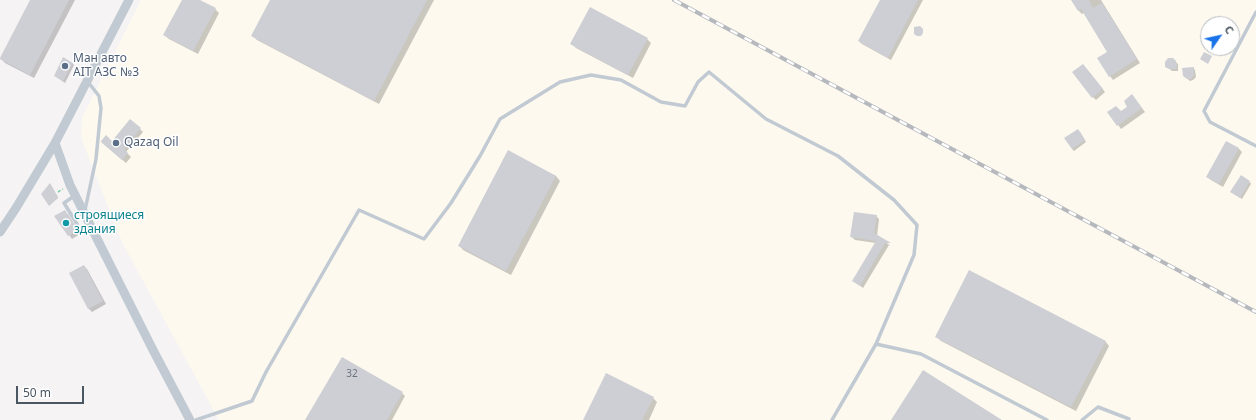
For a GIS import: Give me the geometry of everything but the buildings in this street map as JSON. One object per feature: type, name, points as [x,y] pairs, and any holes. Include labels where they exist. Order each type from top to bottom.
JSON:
[{"type":"street","points":[[0,231],[16,208],[55,143],[130,0]]},
{"type":"street","points":[[55,143],[75,196],[190,420]]},
{"type":"lane","points":[[1256,12],[1204,111],[1210,122],[1256,146]]},
{"type":"lane","points":[[196,420],[252,401],[266,372],[359,210],[424,239],[451,203],[480,156],[500,119],[560,82],[591,74],[621,80],[661,102],[685,106],[698,82],[709,72],[766,118],[808,142],[838,156],[894,200],[917,225],[914,255],[876,344],[832,420]]},
{"type":"lane","points":[[84,213],[96,159],[101,108],[99,96],[87,81]]},
{"type":"lane","points":[[75,196],[64,203],[77,224]]},
{"type":"lane","points":[[876,344],[921,354],[1047,420]]},
{"type":"lane","points":[[1082,420],[1098,407],[1129,419]]},
{"type":"shaded area","points":[[141,0],[1256,0],[1256,420],[219,420],[122,242],[81,135],[82,118]]},
{"type":"railway","points":[[674,0],[1256,312]]},
{"type":"place","name":"Ман авто AIT АЗС №3","points":[[65,66]]},
{"type":"place","name":"Qazaq Oil","points":[[116,143]]},
{"type":"place","name":"строящиеся здания","points":[[66,223]]}]
